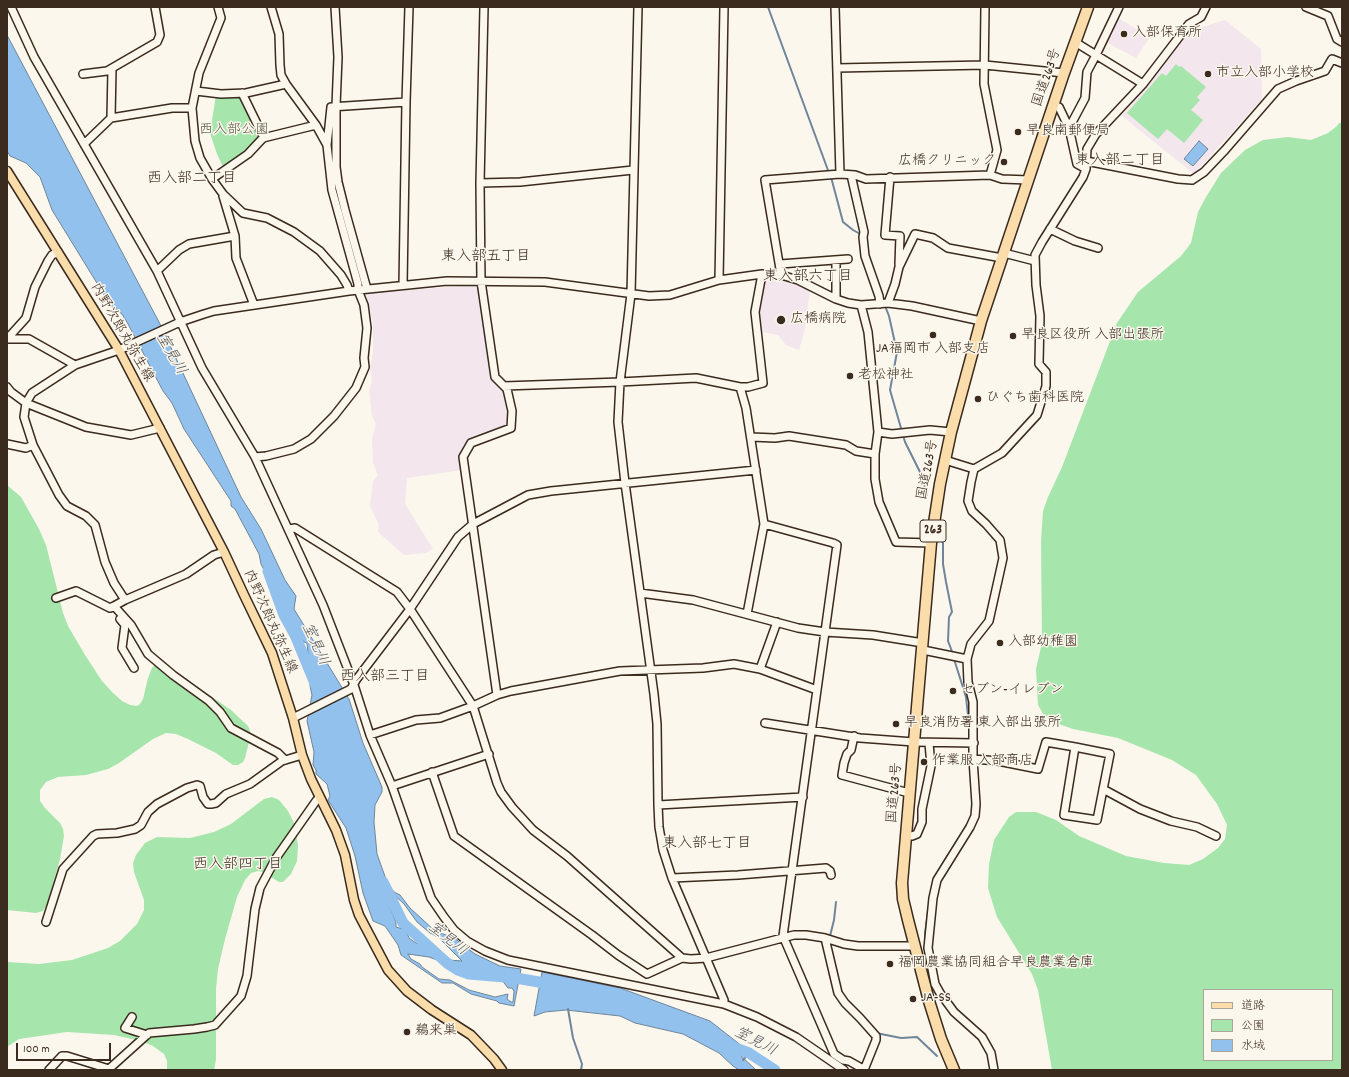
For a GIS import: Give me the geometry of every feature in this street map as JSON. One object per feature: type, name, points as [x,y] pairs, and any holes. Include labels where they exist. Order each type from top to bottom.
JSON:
[{"type":"highway","name":"国道263号","points":[[954,1070],[941,1039],[929,1001],[919,948],[903,899],[902,891],[931,543],[951,432],[982,321],[1053,105],[1088,7]]},
{"type":"main road","name":"内野次郎丸弥生線","points":[[7,171],[119,350],[224,552],[272,653],[295,716],[302,754],[319,798],[336,830],[345,855],[354,900],[359,915],[388,970],[408,992],[470,1036],[494,1059],[502,1070]]},
{"type":"street","points":[[11,7],[34,57],[157,271],[177,323],[255,457],[323,605],[370,735],[392,786],[431,898],[454,930],[467,941],[485,951],[508,960],[724,1004],[757,1017],[796,1037],[844,1070]]},
{"type":"street","points":[[83,74],[112,69],[157,42],[160,36],[155,7]]},
{"type":"street","points":[[218,7],[221,18],[199,73],[192,108],[195,141],[200,158],[223,194],[243,213],[267,218],[294,232],[320,251],[341,275],[349,291]]},
{"type":"street","points":[[271,7],[279,34],[281,75],[316,124],[327,145]]},
{"type":"street","points":[[335,7],[338,57],[336,167],[338,182],[367,289]]},
{"type":"street","points":[[404,285],[406,102],[409,7]]},
{"type":"street","points":[[484,7],[480,183],[481,281],[495,377],[507,389],[512,411],[511,428],[471,443],[463,457],[497,695]]},
{"type":"street","points":[[638,7],[631,294],[620,382],[618,422],[657,724],[659,827],[663,850],[672,878],[724,1000],[724,1004]]},
{"type":"street","points":[[719,280],[724,7]]},
{"type":"street","points":[[835,7],[838,174]]},
{"type":"street","points":[[985,7],[984,84],[997,150],[990,175]]},
{"type":"street","points":[[1069,128],[1085,98],[1087,72],[1119,7]]},
{"type":"street","points":[[994,1070],[991,1053],[982,1037],[954,1012],[940,993],[919,948],[937,880],[963,840],[975,816],[976,804],[973,759],[973,702],[968,682],[967,659],[971,644],[989,621],[1003,558],[1000,540],[972,511],[968,501],[974,470],[1002,453],[1038,415],[1046,386],[1046,372],[1039,364],[1040,316],[1036,285],[1035,255],[1083,177],[1086,165],[1087,149],[1096,134],[1143,84],[1189,24],[1201,17],[1206,7]]},
{"type":"street","points":[[1306,7],[1328,16],[1337,39],[1342,42]]},
{"type":"street","points":[[1075,42],[1143,84]]},
{"type":"street","points":[[1053,105],[1059,107],[1069,128],[1074,143],[1074,155],[1077,164],[1192,180],[1204,172],[1220,156],[1278,89],[1324,71],[1332,59],[1342,63]]},
{"type":"street","points":[[837,68],[985,65],[1064,73]]},
{"type":"street","points":[[111,118],[112,69]]},
{"type":"street","points":[[196,91],[221,94],[242,93],[286,84]]},
{"type":"street","points":[[242,93],[264,138]]},
{"type":"street","points":[[255,457],[266,456],[294,449],[311,439],[334,416],[356,388],[365,367],[364,358],[367,328],[364,305],[358,290],[358,284],[332,190],[327,145],[331,107],[406,102]]},
{"type":"street","points":[[84,144],[111,118],[172,108],[192,108]]},
{"type":"street","points":[[212,179],[248,154],[264,138],[316,124]]},
{"type":"street","points":[[480,183],[520,182],[633,170]]},
{"type":"street","points":[[782,275],[765,180],[838,174],[855,175],[866,179],[990,175],[1002,178],[1029,180]]},
{"type":"street","points":[[851,175],[864,235],[865,256],[879,296],[884,304]]},
{"type":"street","points":[[884,304],[895,284],[899,267],[900,236],[885,235],[890,178]]},
{"type":"street","points":[[223,194],[235,236],[236,258],[254,305]]},
{"type":"street","points":[[1050,229],[1075,241],[1098,248]]},
{"type":"street","points":[[899,267],[915,234],[932,238],[948,248],[1035,261]]},
{"type":"street","points":[[157,271],[179,250],[189,244],[235,236]]},
{"type":"street","points":[[7,339],[26,318],[35,287],[48,261],[52,255],[58,252]]},
{"type":"street","points":[[780,264],[848,259]]},
{"type":"street","points":[[836,260],[836,299]]},
{"type":"street","points":[[504,386],[696,378],[740,387],[748,387],[762,382],[755,312],[762,274]]},
{"type":"street","points":[[125,600],[114,583],[105,562],[95,525],[86,516],[67,506],[59,495],[33,445],[24,416],[26,404],[32,393],[75,365],[119,350],[177,323],[214,311],[349,291],[446,281],[545,282],[649,296],[670,295],[719,280],[762,274],[782,275],[798,280],[836,299],[848,303],[861,305],[884,304],[912,306],[982,321]]},
{"type":"street","points":[[861,305],[868,332],[878,432],[875,454],[875,479],[879,502],[896,542],[931,543]]},
{"type":"street","points":[[7,339],[29,339],[75,365]]},
{"type":"street","points":[[7,386],[11,392],[26,404],[86,427],[130,435],[160,428]]},
{"type":"street","points":[[740,387],[746,408],[764,524],[747,614]]},
{"type":"street","points":[[878,432],[892,434],[930,430],[951,432]]},
{"type":"street","points":[[751,437],[775,438],[789,436],[846,445],[856,451],[875,454]]},
{"type":"street","points":[[7,444],[26,448],[33,445]]},
{"type":"street","points":[[945,460],[974,470]]},
{"type":"street","points":[[295,716],[352,687],[410,609],[458,537],[473,524],[528,495],[756,470]]},
{"type":"street","points":[[764,524],[837,545],[783,936],[834,1054],[864,1070],[876,1040],[876,1036],[845,1003],[838,993],[825,938]]},
{"type":"street","points":[[289,529],[295,528],[397,592],[410,609],[473,706],[497,784],[501,792],[533,830],[567,856],[682,958]]},
{"type":"street","points":[[112,607],[186,574],[214,555],[224,552]]},
{"type":"street","points":[[56,598],[78,591],[112,607],[131,625],[148,654],[173,675],[209,701],[220,712],[231,728],[278,753],[286,760]]},
{"type":"street","points":[[640,593],[693,600],[798,628],[825,632],[873,634],[923,646],[954,657],[967,659]]},
{"type":"street","points":[[112,607],[125,625],[122,648],[134,668]]},
{"type":"street","points":[[760,669],[777,622]]},
{"type":"street","points":[[370,735],[416,720],[440,718],[473,706],[497,695],[511,691],[620,671],[703,668],[734,664],[760,669],[817,690]]},
{"type":"street","points":[[766,723],[854,736],[914,742],[974,743]]},
{"type":"street","points":[[854,736],[851,750],[847,754],[844,762],[842,775],[909,793]]},
{"type":"street","points":[[973,759],[998,761],[1038,769],[1046,742],[1076,747],[1110,754],[1097,820],[1064,815],[1076,747]]},
{"type":"street","points":[[906,835],[912,836],[917,834],[922,822],[922,809],[931,766],[930,743]]},
{"type":"street","points":[[46,922],[63,869],[93,836],[97,834],[117,833],[135,829],[141,825],[148,812],[157,804],[187,788],[197,785],[200,786],[203,797],[208,804],[216,803],[226,794],[250,784],[273,766],[302,754]]},
{"type":"street","points":[[392,786],[489,754]]},
{"type":"street","points":[[432,772],[454,836],[618,955],[647,974],[682,958],[706,958],[794,936],[806,935],[858,946],[919,948]]},
{"type":"street","points":[[1102,789],[1140,809],[1171,821],[1197,827],[1216,836]]},
{"type":"street","points":[[658,805],[803,797]]},
{"type":"street","points":[[49,1070],[62,1056],[67,1056],[108,1069],[149,1033],[194,1030],[207,1028],[214,1025],[241,996],[248,976],[255,909],[260,888],[276,858],[319,798]]},
{"type":"street","points":[[672,878],[826,868],[830,871],[831,875]]},
{"type":"street","points":[[132,1018],[125,1028],[147,1035]]},
{"type":"shaded area","points":[[1118,18],[1150,37],[1136,58],[1106,42]]},
{"type":"shaded area","name":"市立入部小学校","points":[[1225,20],[1261,49],[1262,99],[1194,174],[1122,116],[1190,31]]},
{"type":"shaded area","name":"広橋病院","points":[[765,278],[784,279],[810,289],[805,328],[799,350],[786,345],[778,335],[758,331],[756,311]]},
{"type":"shaded area","points":[[480,285],[490,377],[504,393],[509,412],[508,426],[502,431],[467,443],[460,457],[462,470],[407,478],[405,504],[433,549],[426,553],[404,555],[378,532],[379,525],[370,506],[373,481],[378,475],[373,463],[372,439],[376,424],[372,416],[369,390],[372,382],[370,367],[373,354],[373,323],[366,293]]},
{"type":"green space","points":[[1176,64],[1179,67],[1181,66],[1206,87],[1197,97],[1200,100],[1191,110],[1203,120],[1184,143],[1167,129],[1158,139],[1127,113],[1162,73],[1166,76]]},
{"type":"green space","name":"西入部公園","points":[[216,95],[241,96],[261,134],[247,151],[223,167],[210,133]]},
{"type":"green space","points":[[1339,123],[1342,123],[1342,1070],[1052,1070],[1038,990],[1032,974],[997,917],[988,888],[989,864],[994,840],[1009,817],[1016,812],[1036,812],[1056,820],[1079,836],[1126,856],[1164,863],[1189,865],[1203,859],[1218,848],[1225,839],[1227,825],[1217,804],[1196,775],[1172,760],[1118,738],[1073,729],[1053,722],[1044,715],[1038,705],[1036,669],[1042,643],[1041,541],[1043,511],[1062,467],[1117,323],[1138,292],[1181,256],[1191,243],[1198,212],[1221,173],[1245,150],[1263,140],[1288,137],[1311,140],[1328,133]]},
{"type":"green space","points":[[7,485],[21,497],[46,545],[63,613],[68,626],[102,681],[112,692],[122,701],[130,705],[137,706],[143,699],[152,668],[156,664],[164,664],[231,710],[248,726],[251,734],[245,758],[243,762],[238,765],[233,765],[216,753],[188,739],[176,734],[166,733],[153,739],[108,769],[86,775],[58,777],[46,782],[40,790],[40,801],[60,823],[64,836],[60,859],[48,903],[43,911],[36,913],[7,910]]},
{"type":"green space","points":[[272,797],[279,800],[288,811],[294,823],[298,845],[297,861],[291,874],[283,882],[279,882],[263,872],[258,871],[251,873],[245,880],[237,897],[218,969],[216,989],[216,1059],[214,1070],[167,1070],[167,1061],[164,1054],[153,1046],[141,1041],[114,1035],[67,1032],[19,1039],[7,1047],[7,962],[39,964],[72,960],[108,948],[120,941],[137,924],[144,910],[144,900],[134,872],[133,863],[136,855],[145,843],[157,837],[190,838],[214,832],[231,824],[264,799]]},
{"type":"water","points":[[7,35],[159,322],[241,497],[261,529],[285,580],[296,596],[294,609],[349,699],[363,743],[382,787],[382,792],[375,805],[374,822],[377,854],[387,882],[394,892],[400,895],[410,908],[435,931],[454,938],[475,954],[500,966],[521,969],[514,1006],[471,994],[453,983],[442,983],[401,955],[398,945],[385,926],[373,921],[363,893],[355,856],[346,828],[328,800],[330,796],[327,784],[316,774],[316,770],[313,765],[314,752],[307,721],[312,695],[310,686],[311,665],[309,663],[307,643],[304,642],[287,619],[283,602],[276,584],[271,584],[261,564],[259,554],[235,509],[231,506],[231,501],[184,429],[172,403],[163,391],[128,324],[122,314],[111,306],[52,210],[40,177],[26,163],[10,156],[7,151]],"holes":[[[392,893],[404,904],[417,922],[430,933],[438,937],[462,961],[448,960],[422,944],[416,943],[409,938],[406,930],[396,927],[396,922],[387,896]],[[408,954],[429,957],[466,971],[498,975],[508,988],[512,988],[514,991],[513,1002],[507,999],[508,994],[495,997],[469,990],[450,980],[439,979],[411,959]]]},
{"type":"water","points":[[1199,141],[1208,149],[1193,166],[1184,159]]},
{"type":"water","points":[[542,972],[620,988],[710,1021],[747,1050],[739,1054],[756,1070],[739,1070],[719,1053],[683,1034],[635,1023],[620,1016],[566,1010],[545,1012],[534,1016]]},
{"type":"waterway","points":[[768,7],[829,173]]},
{"type":"waterway","points":[[831,177],[843,222],[862,235]]},
{"type":"waterway","points":[[885,306],[889,316],[897,352],[890,390],[905,442],[920,472],[927,495]]},
{"type":"waterway","points":[[940,538],[943,543],[943,564],[952,612],[949,617],[948,641],[953,654]]},
{"type":"waterway","name":"室見川","points":[[268,571],[284,615],[295,635],[316,686]]},
{"type":"waterway","points":[[954,659],[966,697],[970,734]]},
{"type":"waterway","points":[[938,872],[948,855]]},
{"type":"waterway","name":"室見川","points":[[383,882],[403,923],[447,963],[458,970],[469,974],[516,978],[544,983],[552,991]]},
{"type":"waterway","points":[[830,936],[836,902]]},
{"type":"waterway","points":[[925,952],[925,934],[928,911]]},
{"type":"waterway","points":[[568,1009],[573,1038],[582,1064],[581,1070]]},
{"type":"waterway","points":[[876,1033],[901,1038],[917,1037],[937,1056]]},
{"type":"waterway","name":"室見川","points":[[730,1046],[749,1053],[775,1070]]},
{"type":"waterway","points":[[743,1060],[749,1053]]},
{"type":"place","name":"入部保育所","points":[[1124,34]]},
{"type":"place","name":"市立入部小学校","points":[[1208,74]]},
{"type":"place","name":"早良南郵便局","points":[[1018,132]]},
{"type":"place","name":"広橋クリニック","points":[[1004,162]]},
{"type":"place","name":"広橋病院","points":[[781,320]]},
{"type":"place","name":"JA福岡市 入部支店","points":[[933,335]]},
{"type":"place","name":"早良区役所 入部出張所","points":[[1013,336]]},
{"type":"place","name":"老松神社","points":[[850,376]]},
{"type":"place","name":"ひぐち歯科医院","points":[[978,399]]},
{"type":"place","name":"入部幼稚園","points":[[1000,643]]},
{"type":"place","name":"セブン-イレブン","points":[[953,691]]},
{"type":"place","name":"早良消防署 東入部出張所","points":[[896,724]]},
{"type":"place","name":"作業服 入部商店","points":[[924,762]]},
{"type":"place","name":"福岡農業協同組合早良農業倉庫","points":[[890,964]]},
{"type":"place","name":"JA-SS","points":[[913,999]]},
{"type":"place","name":"鵜来巣","points":[[407,1032]]},
{"type":"district","name":"東入部二丁目","points":[[1120,162]]},
{"type":"district","name":"西入部二丁目","points":[[192,180]]},
{"type":"district","name":"東入部五丁目","points":[[486,258]]},
{"type":"district","name":"東入部六丁目","points":[[808,278]]},
{"type":"district","name":"西入部三丁目","points":[[385,678]]},
{"type":"district","name":"東入部七丁目","points":[[707,845]]},
{"type":"district","name":"西入部四丁目","points":[[238,866]]}]
